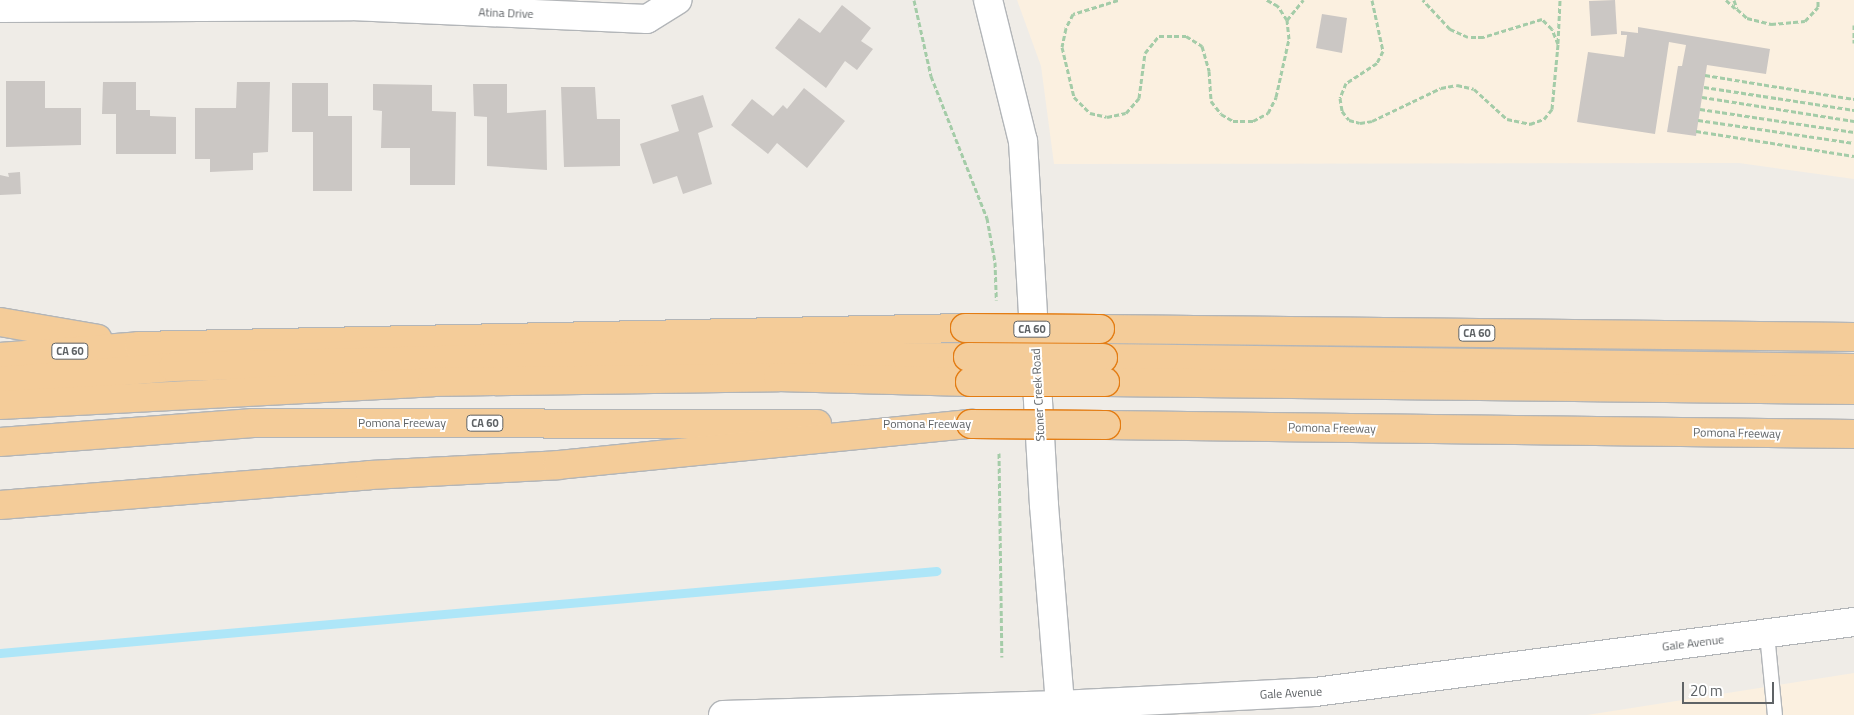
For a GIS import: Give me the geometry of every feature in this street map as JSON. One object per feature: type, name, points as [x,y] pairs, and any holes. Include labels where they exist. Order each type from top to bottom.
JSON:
[{"type":"highway","points":[[0,322],[139,346]]},
{"type":"highway","name":"CA 60","points":[[0,357],[139,346],[964,328],[1854,336]]},
{"type":"highway","points":[[0,381],[173,367],[598,356],[969,370]]},
{"type":"highway","points":[[0,405],[432,382],[778,377],[969,370],[1854,368]]},
{"type":"highway","points":[[1104,370],[1854,390]]},
{"type":"highway","name":"Pomona Freeway","points":[[0,442],[252,423],[972,424],[1854,434]]},
{"type":"highway","points":[[0,505],[370,475],[558,465],[972,424]]},
{"type":"street","name":"Atina Drive","points":[[0,8],[350,3],[647,19],[677,0]]},
{"type":"street","name":"Stoner Creek Road","points":[[988,0],[1023,141],[1044,505],[1060,705]]},
{"type":"street","name":"Gale Avenue","points":[[723,715],[1060,705],[1316,692],[1854,622]]},
{"type":"lane","points":[[1766,634],[1775,715]]},
{"type":"path","points":[[1118,0],[1074,14],[1066,28],[1062,47],[1074,97],[1090,113],[1107,117],[1126,113],[1139,98],[1145,53],[1159,36],[1186,36],[1202,46],[1210,71],[1211,101],[1221,114],[1232,121],[1253,121],[1268,113],[1276,97],[1289,39],[1287,20],[1278,6],[1267,0]]},
{"type":"path","points":[[1287,20],[1303,0]]},
{"type":"path","points":[[1372,0],[1383,51],[1377,63],[1346,83],[1340,98],[1342,111],[1349,120],[1360,123],[1372,121],[1441,88],[1457,85],[1474,89],[1507,119],[1530,124],[1544,119],[1552,109],[1560,0]]},
{"type":"path","points":[[1423,0],[1450,29],[1468,37],[1483,37],[1542,19],[1552,29],[1558,44]]},
{"type":"path","points":[[1726,0],[1747,18],[1771,24],[1794,24],[1812,15],[1818,0]]},
{"type":"path","points":[[1734,0],[1737,10]]},
{"type":"path","points":[[1854,25],[1854,43]]},
{"type":"path","points":[[1705,75],[1854,99]]},
{"type":"path","points":[[1704,87],[1854,110]]},
{"type":"path","points":[[1702,97],[1854,121]]},
{"type":"path","points":[[1700,109],[1854,132]]},
{"type":"path","points":[[1698,120],[1854,143]]},
{"type":"path","points":[[1696,132],[1854,156]]},
{"type":"shaded area","points":[[1017,0],[1854,0],[1854,179],[1739,163],[1054,164],[1041,66]]},
{"type":"shaded area","points":[[1854,673],[1854,715],[1587,715]]},
{"type":"building","points":[[1615,0],[1617,34],[1591,36],[1589,1]]},
{"type":"building","points":[[842,5],[871,28],[861,41],[873,49],[857,70],[845,61],[826,88],[775,48],[799,18],[820,33]]},
{"type":"building","points":[[1322,14],[1347,18],[1342,53],[1316,48]]},
{"type":"building","points":[[1638,27],[1770,49],[1766,74],[1707,65],[1696,136],[1667,132],[1678,66],[1682,66],[1686,45],[1669,42],[1655,134],[1577,122],[1588,52],[1624,57],[1627,35],[1621,35],[1621,31],[1638,33]]},
{"type":"building","points":[[6,81],[45,81],[45,108],[81,108],[81,145],[6,147]]},
{"type":"building","points":[[103,82],[136,82],[136,110],[150,110],[150,116],[176,117],[176,154],[116,154],[116,114],[102,114]]},
{"type":"building","points":[[237,82],[270,82],[268,152],[253,153],[253,170],[210,172],[210,159],[195,159],[195,108],[236,108]]},
{"type":"building","points":[[292,83],[328,83],[328,116],[352,116],[352,191],[313,191],[313,132],[292,132]]},
{"type":"building","points":[[373,84],[432,85],[432,111],[456,112],[455,185],[410,185],[410,148],[381,148],[382,111],[373,110]]},
{"type":"building","points":[[473,84],[507,84],[507,113],[546,110],[547,170],[487,166],[487,117],[474,116]]},
{"type":"building","points":[[561,87],[595,87],[597,119],[620,119],[620,166],[564,167]]},
{"type":"building","points":[[804,88],[845,121],[807,168],[777,143],[768,154],[731,125],[752,99],[773,116],[783,105],[787,109]]},
{"type":"building","points":[[703,95],[713,127],[698,133],[712,184],[683,194],[677,176],[653,184],[640,144],[679,131],[671,105]]},
{"type":"building","points":[[20,172],[21,194],[0,195],[0,175],[9,177],[8,173]]},
{"type":"waterway","points":[[0,653],[936,571]]}]
